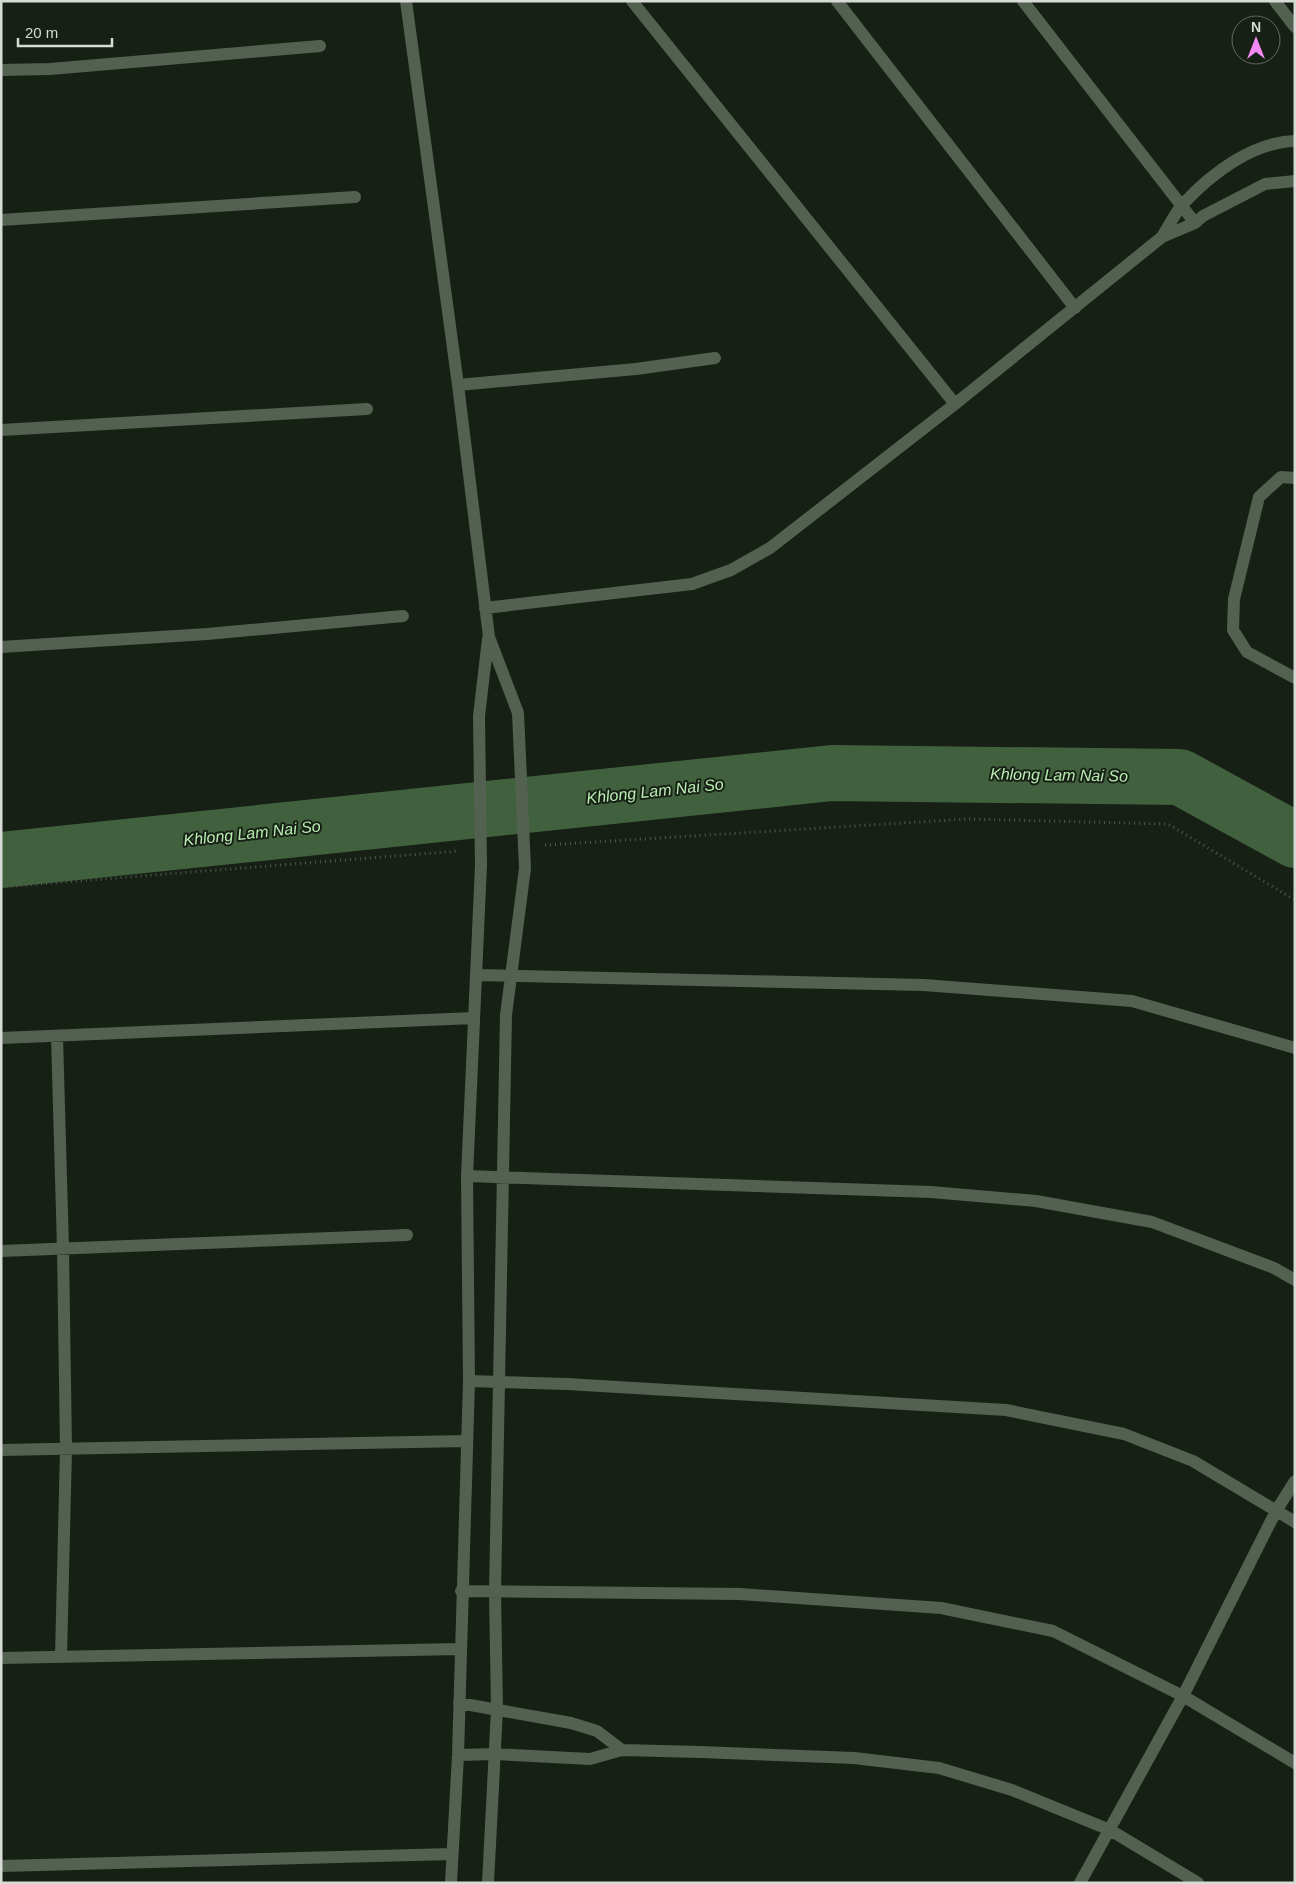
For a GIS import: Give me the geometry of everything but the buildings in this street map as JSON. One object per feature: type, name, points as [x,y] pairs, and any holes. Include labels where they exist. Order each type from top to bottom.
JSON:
[{"type":"street","points":[[406,1],[458,385],[489,637],[518,713],[525,868],[506,1015],[495,1592],[497,1709],[488,1883]]},
{"type":"street","points":[[632,1],[955,404]]},
{"type":"street","points":[[837,1],[1075,308]]},
{"type":"street","points":[[1023,1],[1195,223]]},
{"type":"street","points":[[1275,1],[1295,27]]},
{"type":"street","points":[[1,70],[50,69],[320,46]]},
{"type":"street","points":[[485,608],[692,584],[731,570],[770,548],[955,404],[1162,236],[1182,205],[1228,165],[1256,150],[1292,141]]},
{"type":"street","points":[[1162,236],[1195,223],[1203,216],[1265,184],[1290,181]]},
{"type":"street","points":[[1,220],[355,197]]},
{"type":"street","points":[[458,385],[636,369],[715,358]]},
{"type":"street","points":[[1,430],[367,410]]},
{"type":"street","points":[[1295,478],[1281,477],[1259,497],[1234,599],[1233,630],[1247,652],[1295,678]]},
{"type":"street","points":[[1,647],[207,634],[403,616]]},
{"type":"street","points":[[451,1883],[458,1755],[467,1441],[467,1176],[481,865],[479,716],[489,637]]},
{"type":"street","points":[[477,975],[924,985],[1132,1001],[1295,1048]]},
{"type":"street","points":[[1,1038],[474,1018]]},
{"type":"street","points":[[57,1036],[66,1449],[61,1657]]},
{"type":"street","points":[[467,1176],[931,1192],[1036,1201],[1152,1222],[1274,1268],[1295,1280]]},
{"type":"street","points":[[1,1251],[407,1235]]},
{"type":"street","points":[[468,1381],[567,1384],[1006,1410],[1124,1434],[1193,1461],[1295,1522]]},
{"type":"street","points":[[1,1450],[467,1441]]},
{"type":"street","points":[[1080,1883],[1183,1696],[1276,1511],[1295,1481]]},
{"type":"street","points":[[462,1591],[740,1594],[941,1608],[1053,1631],[1183,1696],[1295,1763]]},
{"type":"street","points":[[1,1658],[460,1649]]},
{"type":"street","points":[[459,1703],[572,1723],[597,1731],[622,1750]]},
{"type":"street","points":[[458,1755],[496,1754],[590,1759],[622,1750],[854,1758],[939,1768],[1012,1790],[1110,1830],[1198,1883]]},
{"type":"street","points":[[1,1866],[452,1854]]},
{"type":"path","points":[[544,845],[968,820],[1168,824],[1295,900]]},
{"type":"path","points":[[1,887],[467,850]]},
{"type":"waterway","name":"Khlong Lam Nai So","points":[[1,860],[832,773],[1180,777],[1295,840]]}]
